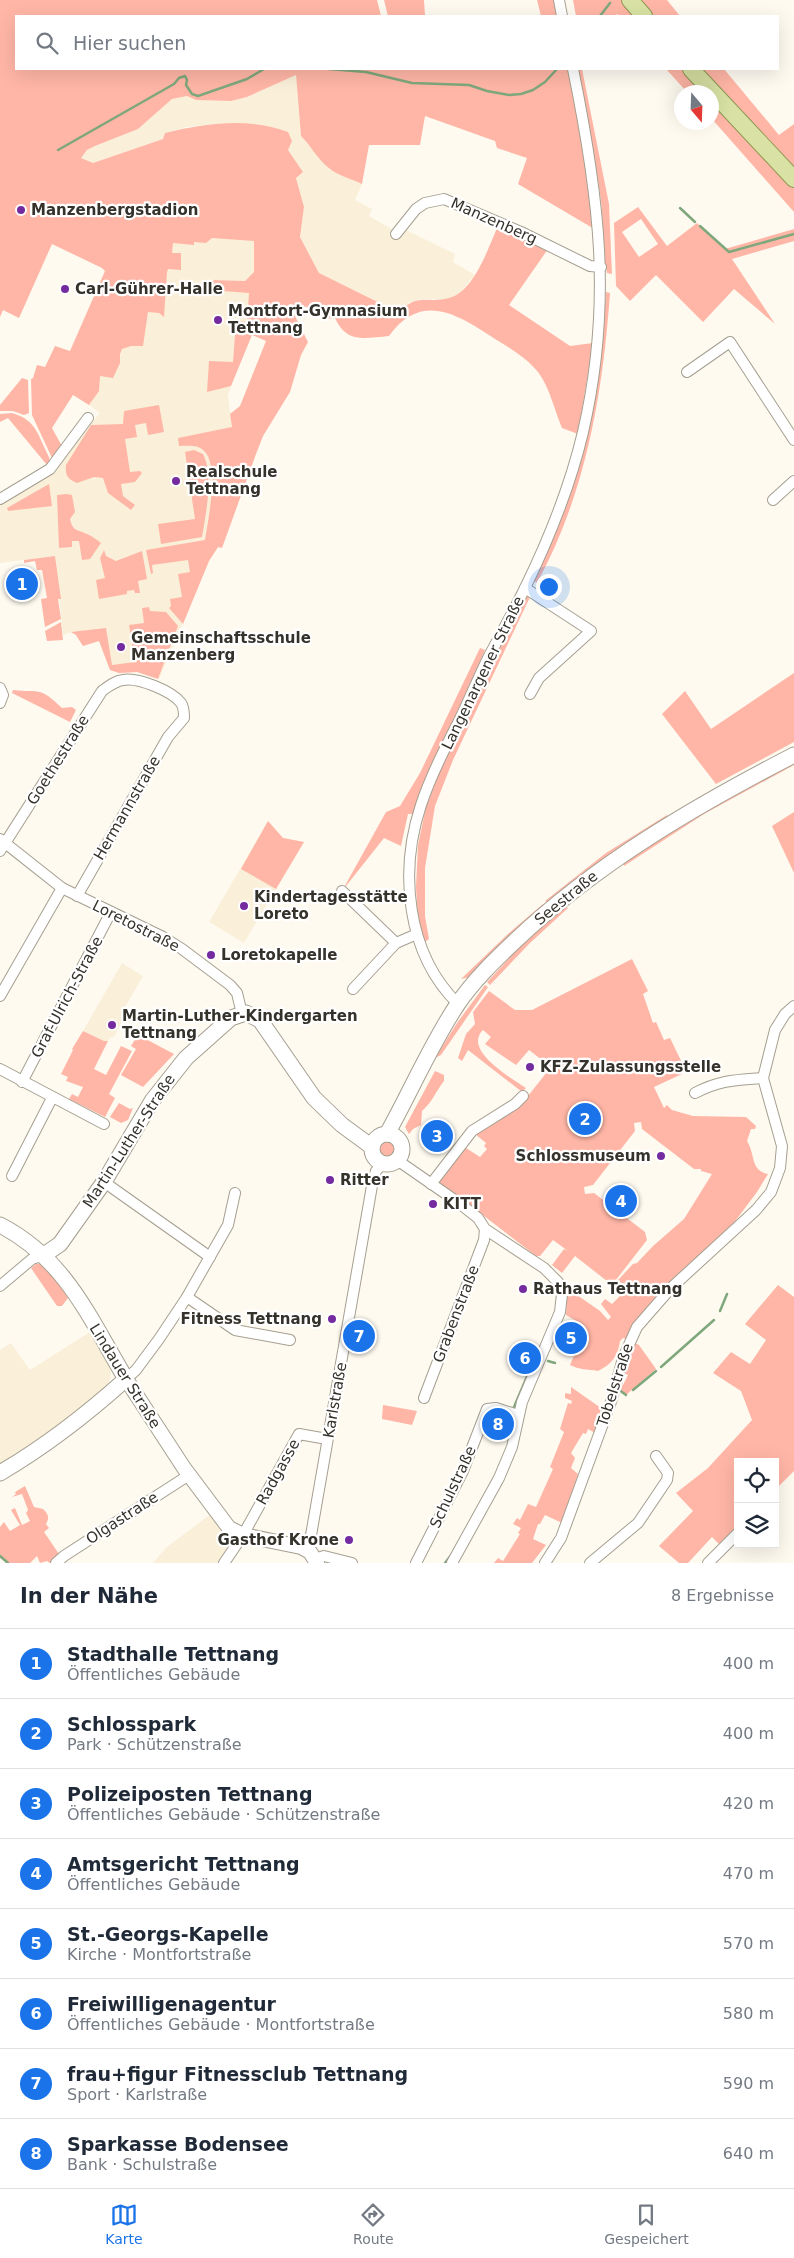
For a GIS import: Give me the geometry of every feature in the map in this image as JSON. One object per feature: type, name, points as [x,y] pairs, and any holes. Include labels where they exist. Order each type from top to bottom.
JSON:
[{"type":"main road","points":[[630,0],[643,15]]},
{"type":"main road","points":[[693,70],[794,179]]},
{"type":"main road","name":"Seestraße","points":[[397,1160],[402,1151],[383,1140],[402,1109],[432,1045],[458,1004],[499,956],[530,926],[586,881],[633,847],[686,814],[794,755]]},
{"type":"main road","points":[[242,1014],[250,1014],[260,1020],[314,1098],[325,1110],[354,1133],[383,1140],[374,1157],[382,1164],[390,1164],[397,1160]]},
{"type":"main road","name":"Martin-Luther-Straße","points":[[44,1256],[60,1244],[104,1182],[166,1081],[207,1037],[231,1018],[242,1014]]},
{"type":"main road","name":"Lindauer Straße","points":[[0,1225],[44,1256],[67,1281],[126,1379]]},
{"type":"main road","points":[[0,1473],[76,1423],[126,1379]]},
{"type":"street","points":[[559,0],[562,15]]},
{"type":"street","name":"Langenargener Straße","points":[[458,1004],[436,978],[417,934],[409,888],[410,867],[421,806],[442,755],[488,658],[525,588],[563,500],[582,435],[596,358],[601,267],[597,204],[573,70]]},
{"type":"street","name":"Manzenberg","points":[[396,234],[416,209],[425,203],[444,199],[521,232],[590,266],[601,267]]},
{"type":"street","points":[[687,372],[730,342],[794,440]]},
{"type":"street","points":[[0,499],[50,468],[88,418]]},
{"type":"street","points":[[773,500],[794,481]]},
{"type":"street","points":[[525,588],[591,631],[539,678],[530,694]]},
{"type":"street","name":"Hermannstraße","points":[[77,896],[168,737],[181,723],[184,713],[179,701],[141,681],[132,679],[117,681]]},
{"type":"street","name":"Goethestraße","points":[[2,844],[97,698],[109,685],[117,681]]},
{"type":"street","points":[[0,688],[3,695],[0,703]]},
{"type":"street","name":"Loretostraße","points":[[2,844],[62,888],[163,937],[217,975],[235,990],[241,1004],[242,1014]]},
{"type":"street","points":[[0,996],[62,888]]},
{"type":"street","points":[[342,890],[396,943]]},
{"type":"street","name":"Graf-Ulrich-Straße","points":[[22,1082],[111,912]]},
{"type":"street","points":[[353,989],[396,943],[417,934]]},
{"type":"street","points":[[695,1093],[714,1083],[763,1078],[779,1021],[794,1006]]},
{"type":"street","points":[[0,1069],[104,1124]]},
{"type":"street","name":"Tobelstraße","points":[[545,1563],[561,1538],[612,1400],[623,1358],[637,1326],[671,1288],[756,1210],[776,1183],[783,1157],[782,1146],[763,1078]]},
{"type":"street","points":[[430,1184],[472,1131],[515,1104],[523,1096]]},
{"type":"street","points":[[12,1176],[52,1098]]},
{"type":"street","points":[[397,1160],[478,1218],[485,1229],[553,1275],[561,1288],[560,1312],[518,1415],[512,1447],[499,1478],[452,1563]]},
{"type":"street","name":"Karlstraße","points":[[313,1557],[310,1541],[373,1180],[376,1171],[382,1164]]},
{"type":"street","points":[[104,1182],[210,1256]]},
{"type":"street","points":[[126,1379],[153,1347],[187,1297],[228,1225],[235,1193]]},
{"type":"street","name":"Grabenstraße","points":[[424,1398],[484,1240],[485,1229]]},
{"type":"street","points":[[0,1286],[32,1259],[44,1256]]},
{"type":"street","points":[[187,1297],[235,1330],[290,1340]]},
{"type":"street","name":"Lindauer Straße","points":[[126,1379],[188,1475],[223,1522],[237,1533],[243,1535]]},
{"type":"street","name":"Schulstraße","points":[[416,1563],[463,1471],[487,1409],[496,1408],[518,1415]]},
{"type":"street","name":"Radgasse","points":[[243,1535],[299,1434],[328,1439]]},
{"type":"street","points":[[590,1563],[638,1523],[667,1480],[668,1473],[656,1456]]},
{"type":"street","name":"Olgastraße","points":[[56,1563],[188,1475]]},
{"type":"street","points":[[224,1563],[243,1535],[313,1557],[324,1556],[352,1563]]},
{"type":"street","points":[[708,1563],[734,1536]]},
{"type":"shaded area","points":[[0,0],[377,0],[381,15],[15,15],[15,70],[568,70],[588,171],[596,230],[518,184],[527,158],[497,148],[495,141],[425,116],[420,145],[369,145],[362,184],[337,174],[322,161],[301,136],[296,75],[247,97],[231,101],[196,100],[187,96],[172,99],[138,129],[87,150],[81,158],[93,163],[163,139],[165,133],[211,124],[258,124],[288,132],[292,141],[288,150],[303,172],[296,178],[304,207],[300,237],[319,273],[398,312],[418,300],[441,300],[458,294],[466,287],[479,268],[498,226],[548,249],[509,305],[570,346],[593,343],[578,434],[562,428],[546,385],[529,362],[482,330],[455,316],[428,311],[415,314],[402,322],[389,336],[358,338],[345,332],[335,318],[323,319],[307,307],[289,304],[308,342],[301,355],[290,392],[263,436],[222,548],[218,547],[209,561],[183,624],[169,608],[171,606],[170,599],[182,597],[178,574],[190,572],[188,560],[152,565],[153,573],[151,574],[146,550],[205,540],[212,481],[209,459],[200,448],[179,446],[178,438],[232,427],[230,414],[240,406],[266,341],[252,335],[231,386],[207,392],[209,361],[233,362],[236,321],[247,322],[249,293],[208,290],[209,280],[245,281],[254,272],[254,241],[212,238],[206,243],[194,242],[194,245],[173,243],[172,253],[181,253],[181,270],[168,269],[164,317],[159,313],[148,312],[143,346],[131,346],[122,349],[120,363],[113,378],[100,376],[99,391],[89,405],[73,395],[52,428],[64,450],[57,457],[52,458],[32,415],[31,379],[37,365],[45,367],[55,346],[70,351],[105,271],[52,244],[19,318],[3,310],[0,317]]},
{"type":"shaded area","points":[[384,0],[424,0],[425,15],[388,15]]},
{"type":"shaded area","points":[[537,0],[554,0],[557,15],[541,15]]},
{"type":"shaded area","points":[[573,0],[621,0],[634,15],[617,14],[576,15]]},
{"type":"shaded area","points":[[638,0],[667,0],[679,15],[651,15]]},
{"type":"shaded area","points":[[577,70],[582,70],[609,204],[612,274],[607,273],[605,264],[601,201]]},
{"type":"shaded area","points":[[667,70],[684,70],[698,85],[681,85]]},
{"type":"shaded area","points":[[700,70],[725,70],[779,135],[794,124],[794,171],[719,90],[719,85],[714,85]]},
{"type":"shaded area","points":[[296,75],[301,136],[329,169],[362,184],[355,200],[372,209],[369,216],[402,235],[406,230],[455,254],[453,262],[475,275],[460,293],[448,299],[421,299],[408,303],[399,312],[319,273],[300,237],[304,207],[296,178],[303,172],[288,150],[292,141],[256,124],[222,123],[186,127],[165,133],[163,139],[93,163],[81,158],[87,150],[138,129],[172,99],[187,96],[196,100],[231,101],[247,97]]},
{"type":"shaded area","points":[[719,107],[794,187],[794,212],[719,127]]},
{"type":"shaded area","points":[[638,207],[667,246],[697,223],[725,249],[794,229],[794,241],[732,259],[775,324],[734,289],[703,322],[656,275],[630,301],[616,286],[614,223]],"holes":[[[641,219],[658,244],[639,257],[622,232]]]},
{"type":"shaded area","points":[[186,221],[254,223],[254,272],[261,290],[228,396],[232,427],[218,547],[209,561],[159,679],[137,672],[119,673],[110,670],[99,641],[83,646],[76,635],[71,632],[63,635],[55,556],[0,563],[0,503],[66,453],[100,413],[81,399]]},
{"type":"shaded area","points":[[606,292],[610,293],[603,368],[589,442],[568,514],[554,549],[537,583],[534,581],[561,516],[603,329]]},
{"type":"shaded area","points":[[22,378],[28,380],[29,413],[24,415],[13,411],[0,411],[0,405]]},
{"type":"shaded area","points":[[159,405],[164,432],[148,435],[146,423],[135,425],[137,437],[125,439],[130,472],[140,471],[142,473],[135,482],[121,484],[123,496],[135,505],[131,510],[108,493],[103,478],[94,477],[77,483],[68,477],[66,465],[91,425],[123,424],[124,411]]},
{"type":"shaded area","points":[[12,413],[32,424],[49,457],[50,461],[47,465],[8,418],[0,422],[0,414]]},
{"type":"shaded area","points":[[194,450],[203,454],[208,472],[208,494],[202,537],[161,544],[158,524],[195,519],[185,452]]},
{"type":"shaded area","points":[[49,484],[52,506],[8,511],[7,508]]},
{"type":"shaded area","points":[[57,495],[72,495],[75,512],[70,519],[73,526],[76,530],[91,536],[101,543],[90,559],[82,560],[79,541],[72,541],[72,547],[59,548]]},
{"type":"shaded area","points":[[104,550],[106,556],[116,561],[142,551],[147,579],[138,581],[140,593],[135,593],[134,590],[127,591],[127,594],[99,599],[96,580],[105,578],[100,558]]},
{"type":"shaded area","points":[[55,556],[61,599],[58,599],[61,619],[45,627],[41,599],[47,598],[42,570],[37,570],[35,561],[24,563],[24,560]]},
{"type":"shaded area","points":[[526,595],[530,597],[453,760],[435,806],[425,868],[425,916],[429,939],[425,942],[418,922],[416,887],[418,845],[426,807],[444,759]]},
{"type":"shaded area","points":[[149,607],[150,611],[166,612],[178,626],[158,679],[137,672],[119,673],[110,670],[99,641],[83,646],[76,635],[71,632],[106,628],[112,665],[135,662],[129,625],[144,623],[142,608]]},
{"type":"shaded area","points":[[61,622],[63,640],[47,641],[45,631]]},
{"type":"shaded area","points":[[480,648],[485,650],[438,755],[415,814],[408,814],[401,846],[384,838],[342,891],[386,812],[400,806],[420,773]]},
{"type":"shaded area","points":[[794,673],[794,742],[716,784],[662,714],[685,691],[711,729]]},
{"type":"shaded area","points":[[13,690],[44,693],[62,708],[72,707],[76,710],[70,722],[12,693]]},
{"type":"shaded area","points":[[794,761],[794,765],[704,814],[624,866],[623,862],[669,831]]},
{"type":"shaded area","points":[[794,812],[794,873],[772,826]]},
{"type":"shaded area","points":[[667,815],[669,818],[548,903],[545,901],[606,853]]},
{"type":"shaded area","points":[[268,821],[283,838],[304,842],[244,943],[209,922]]},
{"type":"shaded area","points":[[268,821],[283,838],[304,842],[276,889],[241,869]]},
{"type":"shaded area","points":[[543,904],[543,907],[505,940],[470,977],[461,979],[509,933]]},
{"type":"shaded area","points":[[565,906],[568,908],[529,944],[490,985],[487,982],[532,934]]},
{"type":"shaded area","points":[[632,959],[648,991],[643,994],[653,1023],[656,1022],[664,1040],[670,1038],[685,1069],[680,1071],[682,1074],[654,1087],[664,1108],[667,1105],[672,1110],[693,1116],[746,1117],[756,1126],[755,1129],[751,1129],[747,1141],[754,1162],[758,1169],[768,1174],[730,1228],[627,1339],[623,1338],[620,1341],[614,1359],[598,1371],[580,1369],[570,1365],[578,1346],[576,1344],[585,1326],[566,1315],[567,1295],[573,1293],[577,1295],[600,1311],[608,1320],[611,1317],[601,1304],[605,1299],[612,1304],[625,1291],[624,1286],[618,1280],[633,1264],[637,1263],[684,1219],[712,1174],[701,1171],[701,1169],[694,1169],[642,1129],[641,1122],[634,1123],[635,1131],[593,1185],[584,1187],[585,1194],[594,1193],[645,1232],[647,1240],[612,1285],[575,1256],[562,1273],[552,1265],[564,1249],[568,1251],[553,1240],[540,1256],[536,1256],[462,1199],[435,1183],[463,1146],[480,1157],[487,1149],[484,1146],[486,1143],[475,1134],[520,1106],[551,1067],[529,1050],[516,1065],[485,1044],[491,1037],[483,1030],[478,1038],[479,1046],[484,1055],[501,1071],[526,1088],[522,1092],[468,1050],[462,1061],[458,1058],[466,1034],[475,1024],[473,1012],[489,991],[515,1010],[532,1010]]},
{"type":"shaded area","points":[[122,963],[143,976],[124,1009],[127,1011],[114,1037],[104,1041],[83,1031]]},
{"type":"shaded area","points":[[485,985],[488,987],[441,1055],[435,1058],[457,1023]]},
{"type":"shaded area","points":[[83,1031],[108,1041],[94,1069],[106,1075],[121,1046],[132,1051],[109,1094],[115,1098],[105,1117],[69,1099],[72,1094],[78,1097],[83,1087],[66,1081],[68,1077],[61,1074],[72,1049]]},
{"type":"shaded area","points":[[138,1035],[174,1054],[143,1087],[121,1075],[136,1049],[131,1046]]},
{"type":"shaded area","points":[[435,1071],[444,1075],[444,1081],[432,1100],[422,1111],[421,1125],[413,1129],[409,1134],[405,1127]]},
{"type":"shaded area","points":[[119,1103],[130,1109],[133,1108],[128,1120],[121,1123],[110,1117]]},
{"type":"shaded area","points":[[388,1140],[394,1143],[397,1149],[394,1155],[388,1158],[382,1155],[379,1149],[382,1143]]},
{"type":"shaded area","points":[[36,1264],[41,1264],[55,1278],[68,1298],[62,1306],[57,1306],[31,1268]]},
{"type":"shaded area","points":[[778,1285],[794,1297],[794,1471],[779,1486],[779,1458],[734,1458],[734,1530],[719,1544],[712,1537],[688,1563],[679,1563],[659,1546],[693,1511],[676,1493],[708,1468],[752,1420],[741,1391],[713,1373],[731,1352],[750,1364],[766,1340],[745,1324]]},
{"type":"shaded area","points":[[90,1332],[110,1364],[111,1375],[109,1384],[97,1398],[0,1467],[0,1350],[11,1343],[30,1370]]},
{"type":"shaded area","points":[[633,1342],[639,1345],[656,1369],[626,1395],[618,1388],[619,1385],[623,1385],[628,1375],[621,1372]]},
{"type":"shaded area","points":[[571,1387],[601,1408],[595,1433],[588,1429],[586,1434],[583,1433],[571,1453],[575,1458],[571,1468],[578,1474],[562,1523],[545,1515],[540,1524],[538,1524],[533,1539],[546,1545],[532,1563],[494,1563],[498,1558],[503,1561],[520,1534],[518,1533],[521,1528],[513,1524],[517,1518],[520,1520],[528,1504],[536,1507],[553,1469],[550,1467],[564,1432],[560,1429],[568,1403],[571,1404],[572,1401],[565,1398],[565,1393],[571,1394]]},
{"type":"shaded area","points":[[383,1405],[417,1411],[412,1425],[382,1419]]},
{"type":"shaded area","points":[[25,1486],[34,1507],[43,1509],[48,1516],[46,1524],[49,1528],[44,1532],[59,1554],[50,1563],[47,1561],[40,1563],[37,1556],[30,1563],[8,1563],[0,1556],[0,1527],[4,1522],[10,1531],[20,1525],[11,1510],[15,1508],[22,1525],[30,1521],[26,1513],[28,1510],[22,1494],[12,1497],[16,1494],[15,1492]]},
{"type":"shaded area","points":[[211,1514],[227,1531],[231,1540],[228,1552],[220,1563],[153,1563],[167,1547]]},
{"type":"waterway","points":[[601,15],[610,3]]},
{"type":"waterway","points":[[58,150],[174,84],[179,78],[185,76],[187,80],[186,85],[192,94],[198,96],[247,79],[262,70]]},
{"type":"waterway","points":[[341,70],[366,72],[412,83],[469,85],[509,95],[533,90],[545,82],[556,70]]},
{"type":"waterway","points":[[680,208],[695,222]]},
{"type":"waterway","points":[[700,226],[729,252],[794,234]]},
{"type":"waterway","points":[[720,1311],[727,1294]]},
{"type":"waterway","points":[[661,1367],[714,1320]]},
{"type":"waterway","points":[[514,1407],[534,1360]]},
{"type":"waterway","points":[[548,1361],[555,1363]]},
{"type":"waterway","points":[[633,1390],[656,1371]]},
{"type":"waterway","points":[[618,1389],[626,1395]]},
{"type":"waterway","points":[[445,1563],[452,1554]]},
{"type":"waterway","points":[[0,1556],[8,1563]]},
{"type":"place","name":"Manzenbergstadion","points":[[21,210]]},
{"type":"place","name":"Carl-Gührer-Halle","points":[[65,289]]},
{"type":"place","name":"Montfort-Gymnasium Tettnang","points":[[218,320]]},
{"type":"place","name":"Realschule Tettnang","points":[[176,481]]},
{"type":"place","name":"Stadthalle Tettnang","points":[[22,584]]},
{"type":"place","name":"Gemeinschaftsschule Manzenberg","points":[[121,647]]},
{"type":"place","name":"Kindertagesstätte Loreto","points":[[244,906]]},
{"type":"place","name":"Loretokapelle","points":[[211,955]]},
{"type":"place","name":"Martin-Luther-Kindergarten Tettnang","points":[[112,1025]]},
{"type":"place","name":"KFZ-Zulassungsstelle","points":[[530,1067]]},
{"type":"place","name":"Schlosspark","points":[[585,1119]]},
{"type":"place","name":"Polizeiposten Tettnang","points":[[437,1136]]},
{"type":"place","name":"Schlossmuseum","points":[[661,1156]]},
{"type":"place","name":"Ritter","points":[[330,1180]]},
{"type":"place","name":"Amtsgericht Tettnang","points":[[621,1201]]},
{"type":"place","name":"KITT","points":[[433,1204]]},
{"type":"place","name":"Rathaus Tettnang","points":[[523,1289]]},
{"type":"place","name":"Fitness Tettnang","points":[[332,1319]]},
{"type":"place","name":"frau+figur Fitnessclub Tettnang","points":[[359,1336]]},
{"type":"place","name":"St.-Georgs-Kapelle","points":[[571,1338]]},
{"type":"place","name":"Freiwilligenagentur","points":[[525,1358]]},
{"type":"place","name":"Sparkasse Bodensee","points":[[498,1424]]},
{"type":"place","name":"Gasthof Krone","points":[[349,1540]]}]
